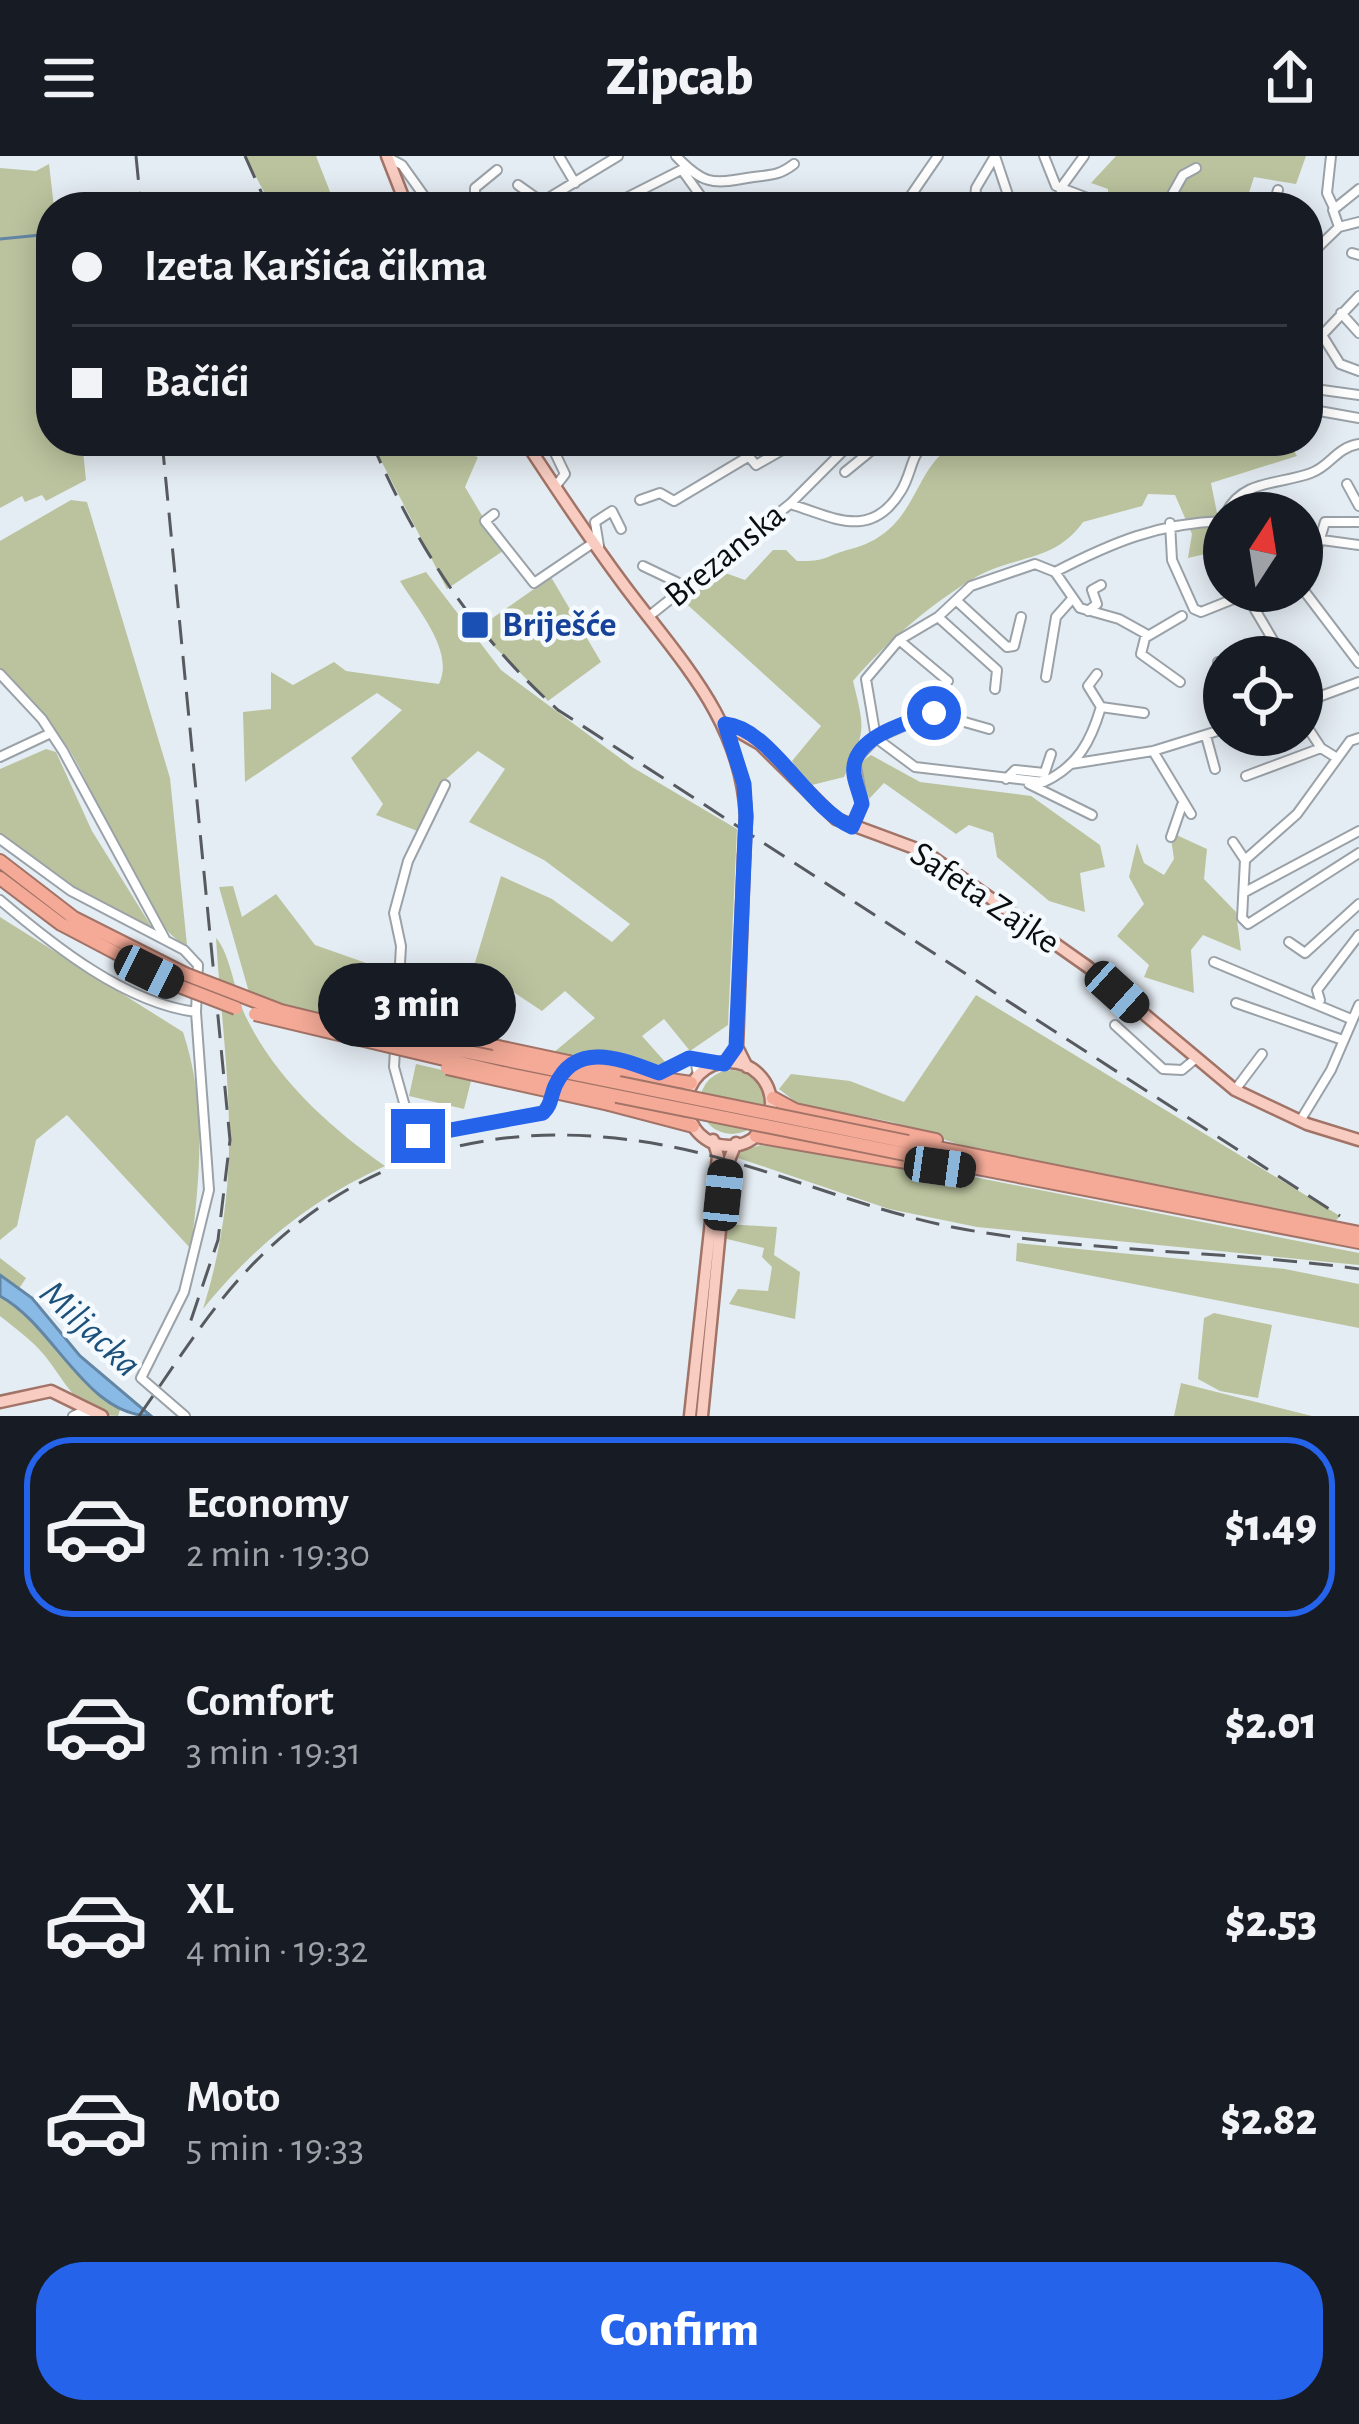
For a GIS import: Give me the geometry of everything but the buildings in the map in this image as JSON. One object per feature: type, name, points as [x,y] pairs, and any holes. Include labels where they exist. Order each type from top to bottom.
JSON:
[{"type":"highway","points":[[0,861],[74,919],[182,980],[281,1011],[1097,1192]]},
{"type":"highway","points":[[0,878],[61,924],[287,1028],[693,1126]]},
{"type":"highway","points":[[255,1014],[503,1073],[1177,1196]]},
{"type":"highway","points":[[409,1040],[498,1047],[616,1072],[694,1079]]},
{"type":"highway","points":[[773,1098],[794,1110],[1359,1233]]},
{"type":"highway","points":[[756,1136],[1097,1192],[1359,1242]]},
{"type":"main road","points":[[387,156],[401,192]]},
{"type":"main road","name":"Safeta Zajke","points":[[535,456],[725,724],[745,732],[827,812],[852,827],[925,852],[1088,968],[1235,1090],[1300,1121],[1359,1140]]},
{"type":"main road","points":[[725,724],[744,784],[746,816],[736,1047],[747,1067],[763,1078],[773,1098],[768,1122],[756,1136],[736,1143],[713,1140],[693,1126],[686,1109],[694,1079],[736,1047]]},
{"type":"main road","points":[[718,1065],[747,1067]]},
{"type":"main road","points":[[691,1416],[718,1156],[713,1140]]},
{"type":"main road","points":[[702,1416],[726,1168],[736,1143]]},
{"type":"main road","points":[[0,1402],[51,1391],[102,1416]]},
{"type":"street","points":[[387,156],[402,165],[421,192]]},
{"type":"street","points":[[559,156],[575,183]]},
{"type":"street","points":[[559,192],[618,156]]},
{"type":"street","points":[[676,156],[699,192]]},
{"type":"street","points":[[913,192],[938,156]]},
{"type":"street","points":[[976,192],[995,156]]},
{"type":"street","points":[[995,156],[1007,192]]},
{"type":"street","points":[[1044,156],[1060,189],[1069,192]]},
{"type":"street","points":[[1060,189],[1084,156]]},
{"type":"street","points":[[1330,156],[1328,193],[1339,227]]},
{"type":"street","points":[[684,169],[721,185],[773,177],[794,164]]},
{"type":"street","points":[[1173,192],[1183,175],[1196,168]]},
{"type":"street","points":[[638,192],[684,169]]},
{"type":"street","points":[[475,192],[497,170]]},
{"type":"street","points":[[518,185],[528,192]]},
{"type":"street","points":[[1334,208],[1359,189]]},
{"type":"street","points":[[1323,242],[1339,227],[1359,223]]},
{"type":"street","points":[[1323,334],[1359,296]]},
{"type":"street","points":[[1341,313],[1359,334]]},
{"type":"street","points":[[1323,337],[1340,364],[1359,371]]},
{"type":"street","points":[[1323,390],[1359,395]]},
{"type":"street","points":[[1323,409],[1359,418]]},
{"type":"street","points":[[1242,492],[1312,473],[1338,449],[1359,444]]},
{"type":"street","points":[[555,487],[565,474],[556,456]]},
{"type":"street","points":[[640,500],[660,493],[674,501],[746,458],[756,465],[772,456]]},
{"type":"street","name":"Brezanska","points":[[648,617],[790,504],[838,456]]},
{"type":"street","points":[[844,472],[864,456]]},
{"type":"street","points":[[790,504],[842,524],[866,519],[899,494],[914,456]]},
{"type":"street","points":[[1347,484],[1359,506]]},
{"type":"street","points":[[494,514],[485,521],[534,583],[597,549],[595,522],[612,512],[621,529]]},
{"type":"street","points":[[1055,572],[1134,534],[1203,520]]},
{"type":"street","points":[[1323,534],[1325,522],[1359,522]]},
{"type":"street","points":[[1170,523],[1172,560],[1195,610],[1203,607]]},
{"type":"street","points":[[1323,540],[1359,545]]},
{"type":"street","points":[[1091,814],[1028,783],[915,766],[876,738],[866,679],[899,640],[958,602],[971,586],[1035,564],[1055,572],[1087,612],[1119,619],[1148,636]]},
{"type":"street","points":[[643,566],[687,586]]},
{"type":"street","points":[[1087,612],[1097,606],[1092,591],[1101,585]]},
{"type":"street","points":[[1046,677],[1056,617],[1072,599]]},
{"type":"street","points":[[958,602],[1007,647],[1014,646],[1021,617]]},
{"type":"street","points":[[1320,612],[1359,663]]},
{"type":"street","points":[[1180,682],[1141,654],[1148,636],[1182,616]]},
{"type":"street","points":[[938,617],[997,670],[995,688]]},
{"type":"street","points":[[899,640],[948,681]]},
{"type":"street","points":[[0,674],[51,733],[166,941]]},
{"type":"street","points":[[1096,674],[1088,686],[1101,706],[1144,713]]},
{"type":"street","points":[[1323,695],[1359,682]]},
{"type":"street","points":[[1028,783],[1070,764],[1088,747],[1101,706]]},
{"type":"street","points":[[852,827],[862,804],[855,760],[876,738],[934,713],[989,729]]},
{"type":"street","points":[[0,757],[51,733]]},
{"type":"street","points":[[1070,764],[1153,751],[1203,737]]},
{"type":"street","points":[[1245,860],[1297,814],[1337,758],[1359,739]]},
{"type":"street","points":[[1323,749],[1337,758]]},
{"type":"street","points":[[1153,751],[1191,814]]},
{"type":"street","points":[[1044,778],[1051,754]]},
{"type":"street","points":[[1211,756],[1215,769]]},
{"type":"street","points":[[1246,776],[1300,756]]},
{"type":"street","points":[[1005,780],[1015,770],[1044,778]]},
{"type":"street","points":[[445,785],[413,848],[394,913],[401,963],[394,1066],[411,1128],[422,1136],[543,1113],[568,1067],[586,1055],[629,1060],[659,1073],[694,1058],[718,1065]]},
{"type":"street","points":[[1171,837],[1183,803]]},
{"type":"street","points":[[1245,892],[1359,831]]},
{"type":"street","points":[[0,839],[70,891],[166,941],[198,965],[196,1012],[210,1168],[207,1203],[184,1292],[141,1378],[185,1416]]},
{"type":"street","points":[[1233,842],[1245,860],[1242,918],[1248,924],[1359,853]]},
{"type":"street","points":[[0,901],[125,986],[172,1008],[196,1012]]},
{"type":"street","points":[[1289,942],[1306,953],[1359,904]]},
{"type":"street","points":[[1320,1002],[1316,990],[1359,935]]},
{"type":"street","points":[[1214,962],[1351,1018]]},
{"type":"street","points":[[1236,1004],[1340,1039]]},
{"type":"street","points":[[1300,1121],[1331,1070],[1340,1039],[1359,1004]]},
{"type":"street","points":[[1114,1025],[1162,1069],[1182,1070],[1194,1060]]},
{"type":"street","points":[[1235,1090],[1262,1054]]},
{"type":"street","points":[[694,1058],[694,1079]]},
{"type":"street","points":[[73,1416],[88,1416]]},
{"type":"green space","points":[[245,156],[316,156],[330,192],[264,192]]},
{"type":"green space","points":[[1116,156],[1306,156],[1296,184],[1254,177],[1249,192],[1108,192],[1091,183]]},
{"type":"green space","points":[[49,164],[52,192],[36,192],[36,456],[84,456],[86,480],[46,501],[42,495],[25,502],[22,496],[0,508],[0,168],[36,171]]},
{"type":"green space","points":[[379,456],[478,457],[465,487],[503,551],[447,589]]},
{"type":"green space","points":[[940,456],[1297,456],[1211,483],[1213,492],[1203,492],[1203,555],[1188,558],[1192,534],[1175,495],[1148,494],[1142,506],[1083,522],[1047,551],[991,570],[959,587],[895,638],[853,681],[861,730],[851,761],[844,777],[808,786],[792,761],[821,726],[680,598],[717,570],[745,580],[773,550],[786,550],[797,561],[815,560],[875,540],[905,511]]},
{"type":"green space","points":[[71,500],[87,502],[170,778],[187,945],[170,934],[137,887],[68,748],[0,670],[0,541]]},
{"type":"green space","points":[[426,572],[501,670],[632,767],[737,829],[728,1025],[690,1051],[664,1019],[642,1036],[667,1064],[600,1052],[553,1053],[595,1018],[565,991],[542,1011],[474,966],[501,876],[552,899],[612,942],[630,924],[544,860],[469,822],[505,769],[478,751],[444,781],[420,832],[376,815],[383,804],[351,758],[402,710],[377,693],[245,782],[243,712],[271,709],[271,672],[293,685],[334,662],[346,671],[439,684],[443,671],[438,644],[400,581]]},
{"type":"green space","points":[[551,577],[601,662],[548,701],[477,629]]},
{"type":"green space","points":[[46,749],[56,752],[92,831],[156,934],[63,881],[0,836],[0,769]]},
{"type":"green space","points":[[871,755],[920,782],[1031,796],[1100,845],[1105,867],[1080,873],[1085,912],[1049,901],[997,857],[993,833],[969,825],[956,834],[884,783],[869,799],[859,763]]},
{"type":"green space","points":[[1170,832],[1207,849],[1204,879],[1236,912],[1241,951],[1203,935],[1191,950],[1194,993],[1144,977],[1149,965],[1117,936],[1144,904],[1129,877],[1137,843],[1144,863],[1164,875],[1174,859]]},
{"type":"green space","points":[[233,886],[242,917],[276,894],[315,945],[369,964],[382,1032],[250,996],[219,887]]},
{"type":"green space","points":[[0,917],[183,1032],[198,1113],[199,1167],[191,1249],[67,1115],[36,1140],[17,1226],[0,1240]]},
{"type":"green space","points":[[216,938],[245,1015],[272,1060],[324,1118],[385,1166],[333,1193],[286,1226],[203,1309],[216,1259],[228,1167]]},
{"type":"green space","points":[[976,995],[1340,1216],[1331,1226],[961,1145],[892,1122],[798,1104],[779,1089],[791,1074],[850,1081],[904,1102]]},
{"type":"green space","points":[[416,1064],[472,1077],[464,1109],[409,1096]]},
{"type":"green space","points":[[732,1070],[755,1079],[764,1102],[755,1125],[732,1134],[709,1125],[700,1102],[709,1079]]},
{"type":"green space","points":[[761,1145],[979,1178],[1359,1253],[1359,1265],[977,1227],[889,1209],[738,1158],[740,1151]]},
{"type":"green space","points":[[724,1224],[777,1227],[774,1255],[800,1272],[795,1319],[729,1304],[738,1289],[768,1291],[772,1267],[762,1257],[764,1248],[723,1238]]},
{"type":"green space","points":[[1017,1243],[1285,1269],[1359,1284],[1359,1328],[1016,1261]]},
{"type":"green space","points":[[0,1258],[26,1278],[11,1301],[120,1410],[118,1416],[83,1404],[40,1350],[0,1316]]},
{"type":"green space","points":[[1214,1313],[1272,1325],[1258,1398],[1220,1391],[1198,1379],[1204,1318]]},
{"type":"green space","points":[[1181,1383],[1312,1416],[1174,1416]]},
{"type":"water","points":[[0,1275],[32,1298],[80,1356],[151,1416],[128,1412],[89,1386],[37,1327],[0,1296]]},
{"type":"waterway","points":[[0,239],[36,235]]},
{"type":"railway","points":[[136,156],[140,192]]},
{"type":"railway","points":[[245,156],[261,192]]},
{"type":"railway","points":[[163,456],[230,1140],[218,1240],[189,1326]]},
{"type":"railway","points":[[378,456],[449,586],[499,650],[558,710],[1340,1216]]},
{"type":"railway","points":[[139,1416],[226,1294],[308,1215],[360,1183],[413,1159],[469,1144],[527,1136],[647,1142],[708,1155],[890,1212],[1002,1235],[1359,1269]]},
{"type":"place","name":"Briješće","points":[[475,625]]},
{"type":"route","points":[[418,1136],[543,1113],[568,1067],[586,1055],[629,1060],[659,1073],[689,1058],[713,1066],[724,1064],[736,1047],[746,816],[739,762],[725,724],[745,732],[827,812],[852,827],[862,804],[853,769],[862,748],[934,713]]},
{"type":"water label","name":"Miljacka","points":[[90,1329]]}]
